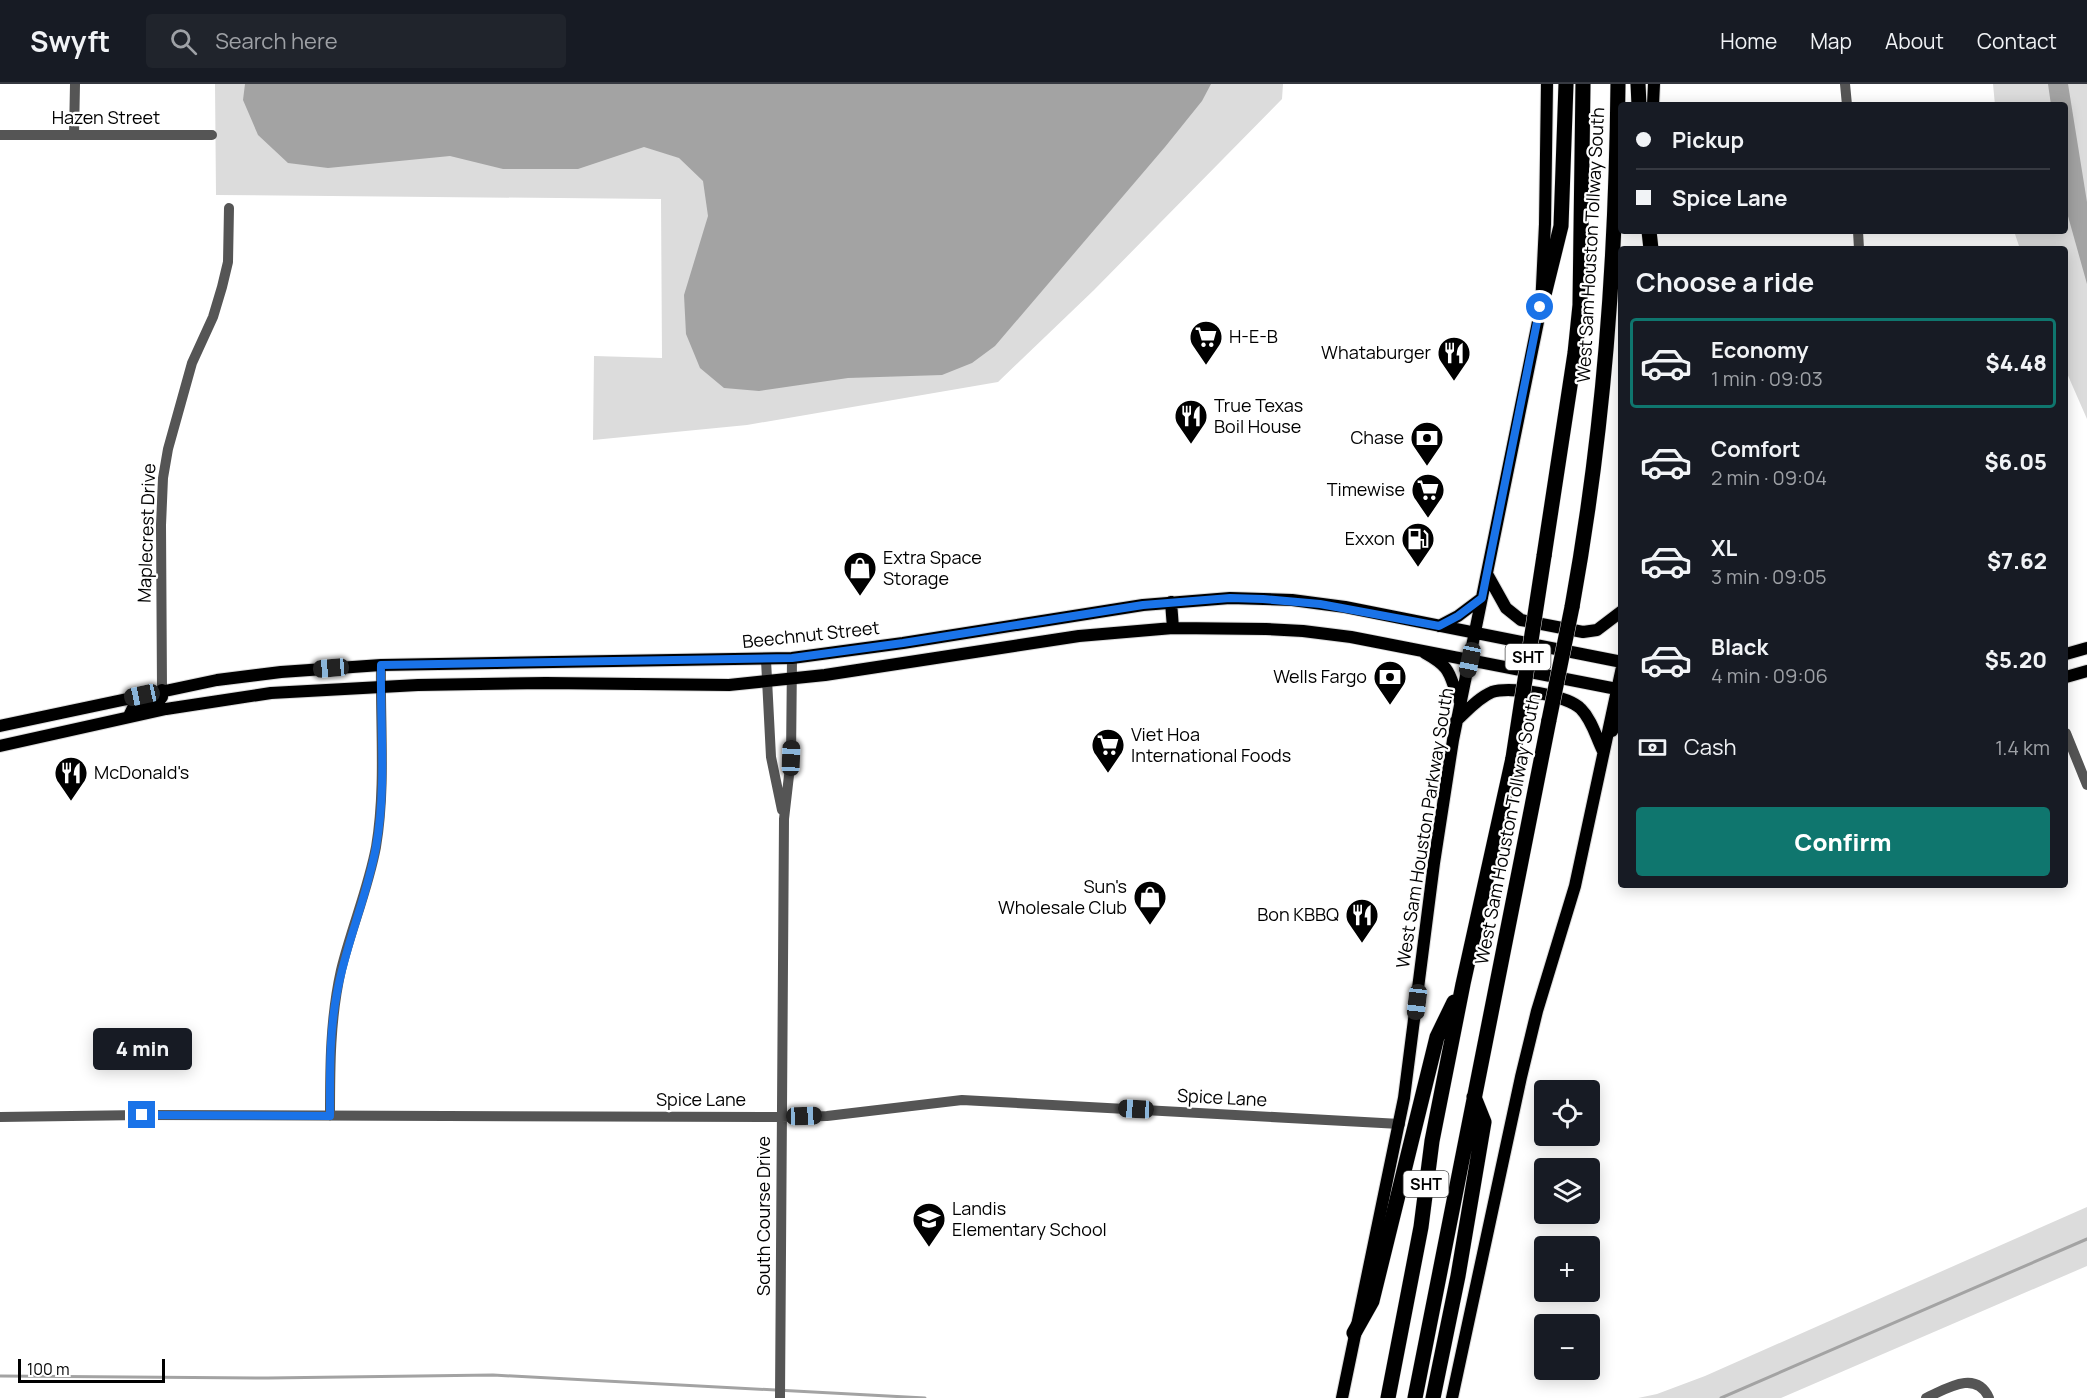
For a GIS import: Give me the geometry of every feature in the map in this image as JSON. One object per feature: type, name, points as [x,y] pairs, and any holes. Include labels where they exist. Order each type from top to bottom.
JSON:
[{"type":"highway","points":[[1540,307],[1561,226],[1566,84]]},
{"type":"highway","name":"West Sam Houston Tollway South","points":[[1389,1392],[1420,1227],[1432,1141],[1463,984],[1513,759],[1575,353],[1580,305],[1583,84]]},
{"type":"highway","name":"West Sam Houston Tollway South","points":[[1414,1398],[1572,607],[1592,485],[1607,351],[1615,236],[1618,84]]},
{"type":"highway","points":[[1638,84],[1639,102]]},
{"type":"highway","points":[[1354,1333],[1372,1301],[1437,1037],[1463,984]]},
{"type":"highway","points":[[1434,1393],[1458,1275],[1484,1122],[1474,1097]]},
{"type":"main road","name":"West Sam Houston Parkway South","points":[[1342,1395],[1400,1124],[1434,863],[1456,722],[1540,307],[1545,224],[1547,84]]},
{"type":"main road","points":[[1653,84],[1653,102]]},
{"type":"main road","points":[[1487,574],[1506,608],[1521,620],[1583,632],[1597,630],[1618,614]]},
{"type":"main road","name":"Beechnut Street","points":[[0,726],[162,690],[281,672],[381,665],[792,658],[1171,602],[1230,598],[1292,600],[1345,607],[1618,661]]},
{"type":"main road","points":[[1439,626],[1458,616],[1482,598]]},
{"type":"main road","points":[[1171,602],[1173,628]]},
{"type":"main road","points":[[1002,627],[1007,646]]},
{"type":"main road","points":[[0,746],[129,717],[271,693],[381,686],[546,683],[729,685],[793,679],[1079,636],[1173,628],[1303,631],[1377,641],[1618,690]]},
{"type":"main road","points":[[1416,648],[1446,666],[1454,681],[1460,704]]},
{"type":"main road","points":[[2068,653],[2087,648]]},
{"type":"main road","points":[[546,683],[547,662]]},
{"type":"main road","points":[[2068,676],[2087,671]]},
{"type":"main road","points":[[129,717],[133,708],[159,701],[162,697],[162,690]]},
{"type":"main road","points":[[1456,722],[1475,703],[1490,693],[1500,690],[1516,690],[1547,696],[1572,702],[1580,707],[1587,716],[1603,751]]},
{"type":"main road","points":[[1453,1393],[1524,1066],[1537,1011],[1575,886],[1603,751],[1618,694]]},
{"type":"main road","points":[[52,714],[57,734]]},
{"type":"main road","points":[[1603,751],[1618,721]]},
{"type":"street","points":[[74,135],[75,84]]},
{"type":"street","points":[[1845,84],[1847,102]]},
{"type":"street","name":"Hazen Street","points":[[0,135],[212,135]]},
{"type":"street","name":"Maplecrest Drive","points":[[162,690],[161,535],[168,449],[192,363],[213,317],[222,288],[228,262],[229,208]]},
{"type":"street","name":"South Course Drive","points":[[780,1398],[784,819],[791,758],[792,658]]},
{"type":"street","name":"South Course Drive","points":[[766,660],[771,757],[784,819]]},
{"type":"street","points":[[330,1116],[330,1052],[336,995],[376,846],[381,791],[381,665]]},
{"type":"street","points":[[2068,738],[2087,785]]},
{"type":"street","name":"Spice Lane","points":[[0,1117],[142,1115],[781,1117],[827,1116],[962,1100],[1400,1124]]},
{"type":"street","points":[[1926,1398],[1963,1382],[1975,1383],[1985,1390],[1989,1398]]},
{"type":"shaded area","points":[[215,84],[1283,84],[1282,99],[1094,290],[998,382],[747,425],[593,440],[594,356],[662,358],[661,199],[216,195]]},
{"type":"shaded area","points":[[245,84],[1211,84],[1202,101],[1165,147],[995,346],[972,363],[942,375],[848,378],[759,391],[724,388],[700,368],[686,334],[684,295],[708,216],[703,181],[679,158],[644,147],[578,169],[503,169],[450,156],[328,168],[288,163],[258,135],[243,100]]},
{"type":"shaded area","points":[[1993,84],[2087,84],[2087,419],[2068,376],[2068,246],[2019,246],[2015,234],[2068,234],[2068,102],[1995,102]]},
{"type":"shaded area","points":[[2048,84],[2068,84],[2087,202],[2087,284],[2068,216],[2068,102],[2051,102]]},
{"type":"shaded area","points":[[2087,1207],[2087,1266],[1781,1398],[1638,1398],[1657,1394],[1705,1376]]},
{"type":"waterway","points":[[1721,1398],[2087,1239]]},
{"type":"waterway","points":[[0,1376],[268,1378],[493,1375],[925,1398]]},
{"type":"place","name":"H-E-B","points":[[1206,366]]},
{"type":"place","name":"Whataburger","points":[[1454,382]]},
{"type":"place","name":"True Texas Boil House","points":[[1191,445]]},
{"type":"place","name":"Chase","points":[[1427,467]]},
{"type":"place","name":"Timewise","points":[[1428,519]]},
{"type":"place","name":"Exxon","points":[[1418,568]]},
{"type":"place","name":"Extra Space Storage","points":[[860,597]]},
{"type":"place","name":"Wells Fargo","points":[[1390,706]]},
{"type":"place","name":"Viet Hoa International Foods","points":[[1108,774]]},
{"type":"place","name":"McDonald's","points":[[71,802]]},
{"type":"place","name":"Sun's Wholesale Club","points":[[1150,926]]},
{"type":"place","name":"Bon KBBQ","points":[[1362,944]]},
{"type":"place","name":"Landis Elementary School","points":[[929,1248]]},
{"type":"route","points":[[142,1115],[330,1116],[330,1052],[336,995],[376,846],[381,791],[381,665],[792,658],[1143,605],[1230,598],[1292,600],[1345,607],[1439,626],[1458,616],[1482,598],[1540,307]]}]
